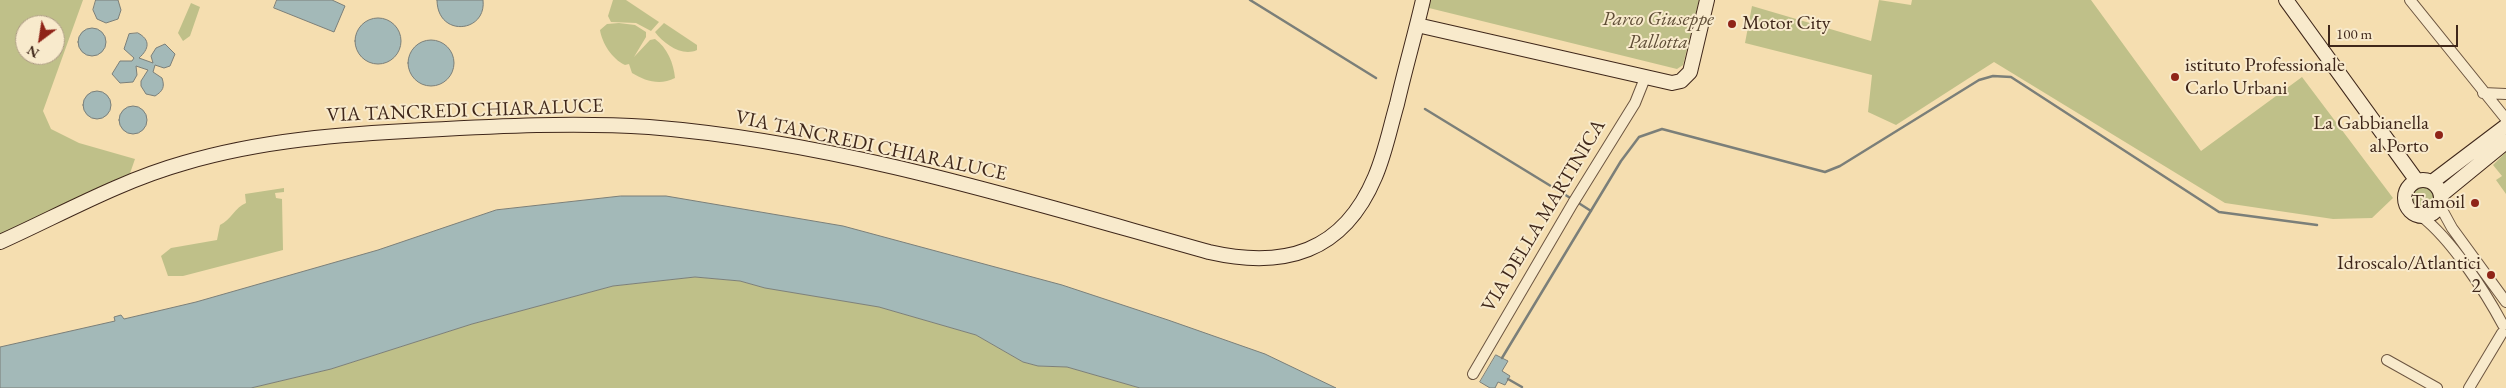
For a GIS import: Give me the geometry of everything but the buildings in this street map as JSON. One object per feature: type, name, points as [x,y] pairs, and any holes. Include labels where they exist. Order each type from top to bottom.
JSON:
[{"type":"street","name":"VIA TANCREDI CHIARALUCE","points":[[0,242],[153,173],[244,148],[290,140],[369,133],[585,125],[687,131],[797,148],[958,183],[1216,254],[1250,260],[1282,259],[1306,251],[1332,236],[1350,218],[1368,193],[1386,145],[1423,0]]},
{"type":"street","points":[[1417,25],[1672,84],[1681,81],[1688,74],[1707,0]]},
{"type":"street","points":[[2410,0],[2506,120]]},
{"type":"street","points":[[2290,1],[2416,181]]},
{"type":"street","name":"VIA DELLA MARTINICA","points":[[1473,374],[1575,200],[1635,103],[1645,78]]},
{"type":"street","points":[[2484,93],[2506,94]]},
{"type":"street","points":[[2469,388],[2504,330],[2488,299],[2442,236],[2421,216],[2412,211],[2405,201],[2408,188],[2416,181],[2432,182],[2506,126]]},
{"type":"street","points":[[2421,216],[2432,213],[2440,200],[2506,142]]},
{"type":"street","points":[[2432,182],[2438,188],[2440,200],[2449,224],[2506,302]]},
{"type":"street","points":[[2387,360],[2437,388]]},
{"type":"green space","points":[[0,0],[83,0],[65,50],[65,15],[15,15],[15,65],[60,65],[43,111],[51,129],[79,143],[135,159],[128,179],[0,234]]},
{"type":"green space","points":[[613,0],[626,0],[659,22],[651,31],[636,23],[611,22],[608,16]]},
{"type":"green space","name":"Parco Giuseppe Pallotta","points":[[1431,0],[1699,0],[1683,65],[1677,69],[1429,8]]},
{"type":"green space","points":[[1879,0],[1911,5],[1912,0],[2091,0],[2201,151],[2302,77],[2393,198],[2372,218],[2333,219],[2225,203],[1994,62],[1896,125],[1868,112],[1872,75],[1745,43],[1752,6],[1871,41]]},
{"type":"green space","points":[[191,3],[200,7],[190,36],[183,41],[178,33]]},
{"type":"green space","points":[[664,23],[697,45],[697,50],[691,52],[679,51],[663,41],[655,32]]},
{"type":"green space","points":[[607,24],[635,25],[646,32],[646,37],[634,57],[650,40],[655,39],[659,42],[669,56],[675,78],[664,82],[647,80],[632,73],[629,64],[625,65],[616,59],[605,45],[600,30]]},
{"type":"green space","points":[[2506,152],[2506,194],[2496,180],[2502,176],[2493,165]]},
{"type":"green space","points":[[2424,186],[2433,189],[2436,198],[2433,207],[2424,210],[2415,207],[2412,198],[2415,189]]},
{"type":"green space","points":[[284,188],[284,192],[275,193],[276,198],[282,199],[283,250],[183,276],[168,276],[161,256],[171,248],[217,240],[220,225],[246,203],[245,194]]},
{"type":"green space","points":[[695,277],[740,281],[765,288],[879,307],[976,335],[1023,362],[1038,366],[1067,367],[1140,388],[251,388],[331,369],[472,324],[613,286]]},
{"type":"shaded area","points":[[96,0],[118,0],[121,10],[118,19],[106,23],[97,19],[93,10]]},
{"type":"shaded area","points":[[277,0],[332,0],[345,6],[334,32],[274,8]]},
{"type":"shaded area","points":[[437,0],[483,0],[482,11],[478,19],[470,25],[462,27],[453,25],[445,21],[439,12]]},
{"type":"shaded area","points":[[383,18],[387,19],[397,28],[400,32],[400,50],[391,60],[383,64],[373,64],[365,60],[356,50],[355,36],[359,28],[369,19]]},
{"type":"shaded area","points":[[92,28],[102,32],[106,42],[102,52],[92,56],[82,52],[78,42],[82,32]]},
{"type":"shaded area","points":[[138,33],[147,42],[147,48],[139,58],[153,63],[151,56],[156,48],[165,44],[175,54],[170,66],[164,68],[155,65],[153,72],[162,78],[163,86],[162,90],[155,96],[146,94],[141,86],[141,81],[148,70],[136,66],[137,75],[133,82],[120,83],[112,74],[120,61],[132,61],[134,58],[124,49],[129,34]]},
{"type":"shaded area","points":[[436,40],[440,41],[450,50],[453,54],[453,72],[444,82],[436,86],[426,86],[418,82],[409,72],[408,58],[412,50],[422,41]]},
{"type":"shaded area","points":[[97,91],[107,95],[111,105],[107,115],[97,119],[87,115],[83,105],[87,95]]},
{"type":"shaded area","points":[[133,106],[143,110],[147,120],[143,130],[133,134],[123,130],[119,120],[123,110]]},
{"type":"shaded area","points":[[621,196],[666,196],[843,226],[1062,285],[1265,354],[1336,388],[1140,388],[1067,367],[1038,366],[1023,362],[976,335],[879,307],[765,288],[740,281],[695,277],[613,286],[472,324],[331,369],[251,388],[0,388],[0,347],[115,321],[114,317],[121,315],[124,319],[196,302],[378,250],[496,210]]},
{"type":"shaded area","points":[[1496,355],[1508,361],[1502,371],[1510,376],[1505,385],[1498,382],[1495,388],[1490,388],[1480,382]]},
{"type":"waterway","points":[[1250,0],[1376,78]]},
{"type":"waterway","points":[[1502,358],[1621,161],[1639,137],[1662,129],[1825,172],[1840,166],[1979,80],[1993,76],[2011,77],[2219,212],[2317,225]]},
{"type":"waterway","points":[[1425,109],[1572,199]]},
{"type":"waterway","points":[[1577,202],[1591,211]]},
{"type":"waterway","points":[[1508,379],[1522,387]]},
{"type":"place","name":"Motor City","points":[[1732,24]]},
{"type":"place","name":"istituto Professionale Carlo Urbani","points":[[2175,77]]},
{"type":"place","name":"La Gabbianella al Porto","points":[[2439,135]]},
{"type":"place","name":"Tamoil","points":[[2475,203]]},
{"type":"place","name":"Idroscalo/Atlantici 2","points":[[2491,275]]}]
